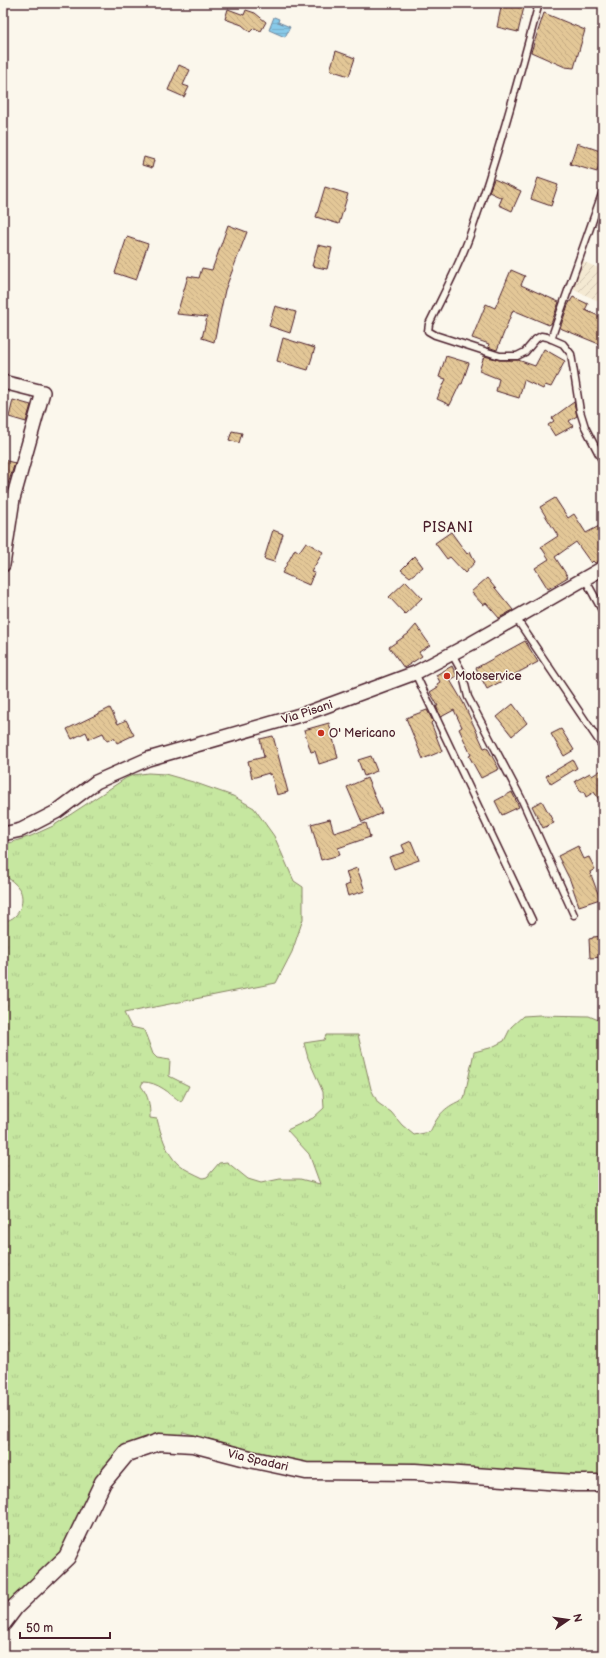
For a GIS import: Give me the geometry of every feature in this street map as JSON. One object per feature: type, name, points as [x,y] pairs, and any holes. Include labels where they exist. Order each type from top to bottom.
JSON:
[{"type":"street","points":[[3,382],[43,392],[13,499],[3,565]]},
{"type":"street","name":"Via Pisani","points":[[3,834],[21,830],[56,812],[96,782],[148,758],[307,713],[415,673],[452,654],[603,568]]},
{"type":"street","name":"Via Spadari","points":[[3,1623],[15,1607],[67,1557],[103,1482],[127,1454],[159,1442],[193,1444],[250,1459],[306,1471],[415,1472],[576,1483],[603,1483]]},
{"type":"lane","points":[[538,3],[514,94],[469,236],[455,271],[429,324],[428,331],[435,335],[500,356],[518,356],[525,352],[536,339],[541,336],[563,344],[571,354],[580,411],[585,427],[603,462]]},
{"type":"lane","points":[[551,339],[603,191]]},
{"type":"lane","points":[[585,579],[603,612]]},
{"type":"lane","points":[[516,618],[603,747]]},
{"type":"lane","points":[[452,654],[462,672],[468,698],[521,798],[574,915]]},
{"type":"lane","points":[[415,673],[532,920]]},
{"type":"shaded area","points":[[582,261],[603,270],[603,303],[572,289]]},
{"type":"green space","points":[[148,773],[165,774],[193,782],[233,796],[254,808],[274,836],[294,881],[303,887],[303,919],[292,952],[276,983],[124,1013],[131,1027],[144,1030],[153,1054],[157,1058],[170,1060],[169,1076],[189,1086],[181,1102],[154,1084],[143,1082],[141,1086],[148,1101],[150,1118],[157,1119],[164,1143],[170,1154],[178,1164],[187,1170],[203,1178],[207,1177],[219,1163],[227,1162],[248,1179],[261,1183],[280,1179],[300,1179],[320,1184],[309,1154],[287,1130],[313,1118],[324,1108],[323,1092],[308,1058],[304,1043],[324,1040],[326,1035],[358,1035],[371,1089],[378,1103],[391,1112],[402,1125],[414,1135],[430,1132],[436,1120],[443,1111],[464,1099],[474,1052],[490,1048],[504,1041],[511,1027],[523,1016],[589,1016],[603,1022],[603,1478],[312,1467],[183,1432],[180,1438],[134,1443],[58,1559],[3,1615],[3,921],[13,918],[17,914],[21,905],[22,895],[20,890],[12,881],[3,874],[3,845],[31,836],[53,826],[126,778],[133,775]]},
{"type":"water","points":[[274,17],[279,19],[278,22],[290,27],[285,37],[269,30]]},
{"type":"building","points":[[502,3],[525,3],[518,32],[497,27]]},
{"type":"building","points":[[228,9],[244,15],[246,10],[255,13],[266,22],[261,31],[254,28],[250,32],[242,25],[225,19]]},
{"type":"building","points":[[544,13],[585,30],[574,68],[565,67],[531,52]]},
{"type":"building","points":[[336,51],[355,58],[349,76],[330,70]]},
{"type":"building","points":[[179,65],[190,70],[183,85],[189,87],[184,97],[168,90]]},
{"type":"building","points":[[577,143],[603,152],[597,172],[570,164]]},
{"type":"building","points":[[144,157],[154,160],[152,168],[142,165]]},
{"type":"building","points":[[538,178],[558,185],[551,206],[531,199]]},
{"type":"building","points":[[494,179],[521,191],[512,211],[499,205],[502,198],[489,192]]},
{"type":"building","points":[[325,187],[348,194],[339,224],[316,217]]},
{"type":"building","points":[[228,225],[247,232],[225,290],[214,342],[202,338],[207,317],[177,314],[188,276],[199,278],[202,268],[212,270]]},
{"type":"building","points":[[127,237],[148,244],[136,280],[115,273]]},
{"type":"building","points":[[318,245],[332,248],[327,269],[312,266]]},
{"type":"building","points":[[511,270],[525,276],[521,285],[559,302],[551,324],[549,325],[513,310],[497,350],[488,347],[489,344],[472,338],[486,304],[495,308]]},
{"type":"building","points":[[573,297],[588,304],[585,310],[603,318],[603,334],[599,344],[560,328],[568,305]]},
{"type":"building","points":[[275,306],[296,312],[290,333],[269,326]]},
{"type":"building","points":[[283,338],[315,348],[308,370],[277,361]]},
{"type":"building","points":[[544,349],[565,361],[551,387],[545,385],[543,389],[524,380],[519,398],[496,391],[499,379],[479,371],[484,356],[500,360],[518,360],[535,366]]},
{"type":"building","points":[[446,356],[469,363],[462,384],[460,384],[450,405],[437,399],[446,379],[439,377]]},
{"type":"building","points":[[13,400],[31,405],[26,422],[9,417]]},
{"type":"building","points":[[574,402],[577,416],[569,421],[573,426],[555,436],[548,425],[554,421],[552,418]]},
{"type":"building","points":[[232,431],[242,433],[239,443],[229,440]]},
{"type":"building","points":[[3,460],[15,463],[5,493],[3,493]]},
{"type":"building","points":[[555,498],[568,518],[574,514],[586,533],[603,524],[603,560],[595,563],[593,561],[591,563],[576,542],[555,557],[568,577],[548,589],[535,568],[549,559],[541,547],[558,536],[540,507]]},
{"type":"building","points":[[273,530],[283,534],[274,562],[264,559]]},
{"type":"building","points":[[451,532],[467,554],[470,551],[475,562],[465,573],[450,557],[447,559],[435,543]]},
{"type":"building","points":[[306,542],[323,552],[311,572],[314,573],[309,585],[282,573],[295,549],[299,552]]},
{"type":"building","points":[[415,556],[423,567],[410,577],[401,570]]},
{"type":"building","points":[[487,578],[513,610],[499,618],[486,603],[483,605],[471,592]]},
{"type":"building","points":[[406,581],[422,598],[405,614],[389,597]]},
{"type":"building","points":[[416,625],[430,645],[419,652],[422,656],[404,668],[389,647],[408,634]]},
{"type":"building","points":[[525,641],[538,662],[487,689],[476,668]]},
{"type":"building","points":[[452,666],[457,676],[450,680],[463,702],[484,748],[487,747],[499,769],[481,778],[469,756],[471,755],[459,729],[462,727],[454,710],[441,717],[436,706],[438,706],[430,692],[438,687],[437,684],[440,682],[436,675]]},
{"type":"building","points":[[513,704],[527,723],[512,736],[497,717]]},
{"type":"building","points":[[110,708],[118,724],[126,720],[134,735],[117,743],[114,738],[107,741],[103,733],[89,739],[86,732],[72,739],[67,729]]},
{"type":"building","points":[[427,710],[433,721],[431,723],[442,751],[423,759],[406,718]]},
{"type":"building","points":[[329,723],[338,758],[319,764],[315,751],[311,752],[304,730]]},
{"type":"building","points":[[561,729],[574,750],[564,756],[551,734]]},
{"type":"building","points":[[273,736],[288,792],[277,795],[271,774],[269,775],[269,773],[252,778],[248,761],[264,757],[260,739]]},
{"type":"building","points":[[371,756],[377,771],[364,776],[358,760]]},
{"type":"building","points":[[573,760],[577,768],[551,784],[546,776]]},
{"type":"building","points":[[603,769],[603,806],[594,792],[586,797],[584,792],[581,792],[575,781],[590,773],[592,776]]},
{"type":"building","points":[[367,778],[382,813],[362,822],[347,787]]},
{"type":"building","points":[[512,792],[519,807],[502,815],[495,801]]},
{"type":"building","points":[[542,801],[554,823],[543,828],[532,806]]},
{"type":"building","points":[[330,819],[334,833],[366,823],[370,837],[338,848],[340,855],[321,860],[311,824]]},
{"type":"building","points":[[411,841],[419,860],[394,869],[389,857],[405,852],[402,845]]},
{"type":"building","points":[[578,846],[584,859],[589,857],[595,869],[590,872],[600,899],[579,906],[570,880],[558,856]]},
{"type":"building","points":[[357,868],[365,891],[348,896],[345,886],[350,884],[346,872]]},
{"type":"building","points":[[603,936],[603,957],[590,958],[589,939]]},
{"type":"place","name":"Motoservice","points":[[447,676]]},
{"type":"place","name":"O' Mericano","points":[[321,733]]},
{"type":"district","name":"PISANI","points":[[448,527]]}]
